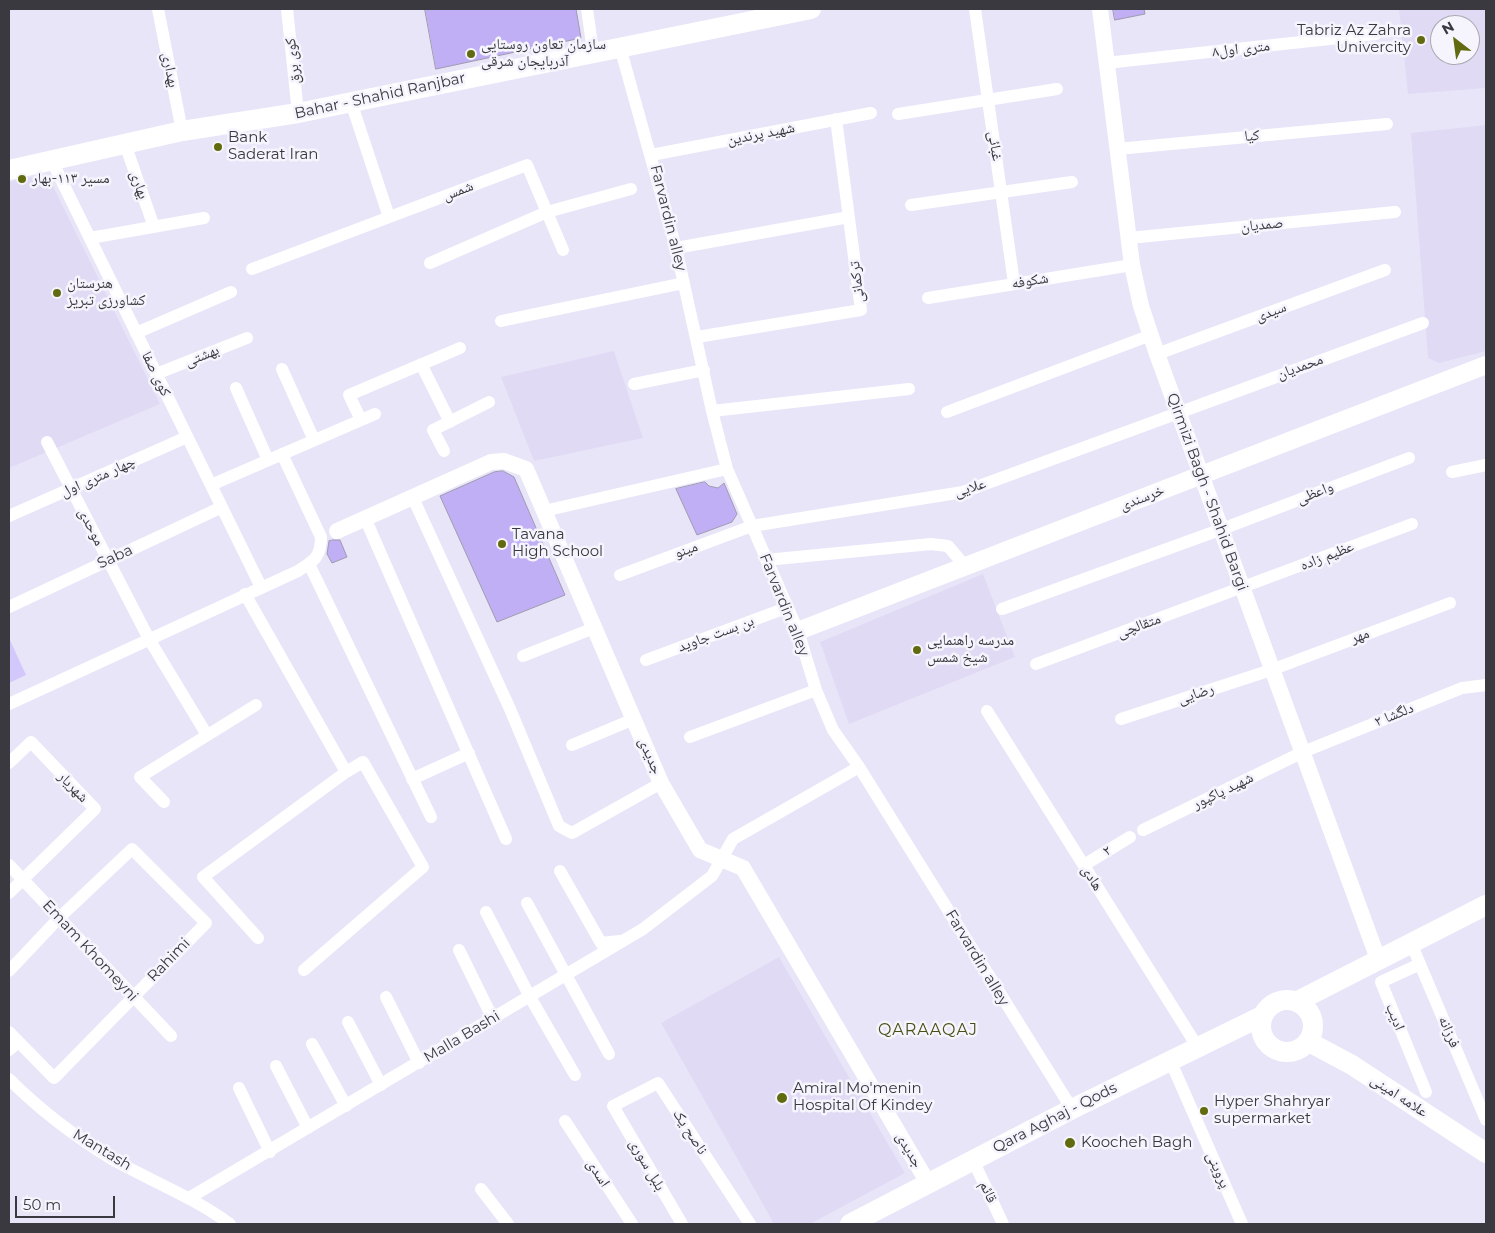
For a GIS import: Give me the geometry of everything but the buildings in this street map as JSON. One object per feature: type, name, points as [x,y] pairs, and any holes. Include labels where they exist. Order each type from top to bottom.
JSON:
[{"type":"main road","name":"Bahar - Shahid Ranjbar","points":[[9,170],[182,131],[298,113],[811,9]]},
{"type":"main road","name":"خرسندی","points":[[798,631],[1486,365]]},
{"type":"main road","points":[[1298,1001],[1486,905]]},
{"type":"main road","points":[[1283,999],[1298,1001],[1310,1011],[1314,1026],[1309,1042],[1296,1052],[1280,1052],[1267,1044],[1260,1031],[1262,1016],[1270,1005],[1283,999]]},
{"type":"main road","name":"Qara Aghaj - Qods","points":[[850,1224],[1072,1109],[1197,1046],[1262,1016]]},
{"type":"main road","name":"علامه امینی","points":[[1309,1042],[1352,1065],[1486,1153]]},
{"type":"street","name":"بهداری","points":[[158,9],[182,131]]},
{"type":"street","name":"کوی برق","points":[[287,9],[298,113]]},
{"type":"street","points":[[587,9],[593,52]]},
{"type":"street","name":"غبائی","points":[[975,9],[1014,283]]},
{"type":"street","name":"Qirmizi Bagh - Shahid Bargi","points":[[1100,9],[1128,238],[1141,306],[1271,670],[1303,752],[1378,959]]},
{"type":"street","name":"۸متری اول","points":[[1106,63],[1376,34]]},
{"type":"street","name":"Farvardin alley","points":[[620,47],[676,248],[712,411],[727,469],[786,608],[798,631],[816,690],[833,730],[859,767],[1072,1109]]},
{"type":"street","points":[[898,114],[1057,89]]},
{"type":"street","points":[[351,102],[389,217]]},
{"type":"street","name":"شهید پرندین","points":[[651,155],[871,113]]},
{"type":"street","name":"ترکمانی","points":[[697,337],[861,310],[836,119]]},
{"type":"street","name":"کیا","points":[[1118,149],[1387,124]]},
{"type":"street","name":"بهاری","points":[[125,144],[154,227]]},
{"type":"street","name":"کوی صفا","points":[[52,161],[261,586]]},
{"type":"street","name":"شمس","points":[[252,269],[527,165],[547,212]]},
{"type":"street","points":[[912,204],[1072,182]]},
{"type":"street","points":[[430,264],[547,212],[631,189]]},
{"type":"street","points":[[547,212],[563,250]]},
{"type":"street","name":"صمدیان","points":[[1128,238],[1395,212]]},
{"type":"street","points":[[676,248],[849,217]]},
{"type":"street","points":[[90,238],[204,218]]},
{"type":"street","name":"شکوفه","points":[[928,298],[1132,265]]},
{"type":"street","name":"سیدی","points":[[1157,354],[1386,270]]},
{"type":"street","points":[[501,321],[684,283]]},
{"type":"street","points":[[136,333],[231,292]]},
{"type":"street","name":"محمدیان","points":[[1178,411],[1423,323]]},
{"type":"street","points":[[947,412],[1151,335]]},
{"type":"street","name":"بهشتی","points":[[156,374],[247,338]]},
{"type":"street","points":[[362,420],[349,395],[460,348]]},
{"type":"street","points":[[422,364],[450,422]]},
{"type":"street","points":[[282,369],[314,440]]},
{"type":"street","points":[[634,384],[704,370]]},
{"type":"street","points":[[236,388],[268,460]]},
{"type":"street","points":[[712,411],[909,389]]},
{"type":"street","points":[[444,451],[433,430],[489,402]]},
{"type":"street","name":"علایی","points":[[752,526],[963,492],[1178,411]]},
{"type":"street","points":[[211,485],[375,414]]},
{"type":"street","name":"چهار متری اول","points":[[9,516],[187,437]]},
{"type":"street","name":"موحدی","points":[[47,442],[149,639],[208,735]]},
{"type":"street","points":[[9,704],[261,586],[298,571],[309,564],[321,550],[321,537],[282,454]]},
{"type":"street","name":"واعظی","points":[[1002,609],[1222,529],[1409,458]]},
{"type":"street","name":"جدیدی","points":[[337,531],[492,462],[504,461],[526,469],[661,782],[700,850],[743,868],[928,1183]]},
{"type":"street","points":[[1452,472],[1486,465]]},
{"type":"street","points":[[544,511],[727,469]]},
{"type":"street","points":[[413,498],[510,709],[559,826],[572,834],[661,782]]},
{"type":"street","name":"Saba","points":[[9,607],[222,507]]},
{"type":"street","points":[[365,518],[506,839]]},
{"type":"street","name":"عظیم زاده","points":[[1242,587],[1412,524]]},
{"type":"street","name":"مینو","points":[[620,575],[752,526]]},
{"type":"street","points":[[321,537],[337,531]]},
{"type":"street","points":[[766,560],[931,544],[948,546],[965,566]]},
{"type":"street","points":[[309,564],[431,818]]},
{"type":"street","name":"متقالچی","points":[[1036,664],[1242,587]]},
{"type":"street","points":[[245,594],[346,772]]},
{"type":"street","name":"مهر","points":[[1271,670],[1450,603]]},
{"type":"street","name":"بن بست جاوید","points":[[646,660],[786,608]]},
{"type":"street","points":[[523,656],[594,628]]},
{"type":"street","name":"رضایی","points":[[1121,719],[1271,670]]},
{"type":"street","name":"دلگشا ۲","points":[[1303,752],[1462,688],[1486,685]]},
{"type":"street","points":[[690,737],[816,690]]},
{"type":"street","points":[[164,802],[140,777],[256,705]]},
{"type":"street","name":"هادی","points":[[987,710],[1197,1046]]},
{"type":"street","points":[[572,745],[634,720]]},
{"type":"street","name":"شهریار","points":[[9,763],[31,742],[95,809],[9,893]]},
{"type":"street","name":"شهید پاکپور","points":[[1143,830],[1303,752]]},
{"type":"street","points":[[412,778],[469,753]]},
{"type":"street","points":[[258,938],[204,877],[346,772],[363,762],[423,868],[304,970]]},
{"type":"street","name":"Malla Bashi","points":[[189,1198],[270,1152],[643,929],[712,876],[733,839],[859,767]]},
{"type":"street","name":"۲","points":[[1084,865],[1130,837]]},
{"type":"street","name":"Rahimi","points":[[13,1046],[54,1078],[206,922],[132,849],[59,918]]},
{"type":"street","name":"Emam Khomeyni","points":[[9,865],[132,997],[172,1036]]},
{"type":"street","points":[[560,871],[601,943],[622,941]]},
{"type":"street","points":[[527,903],[610,1054]]},
{"type":"street","points":[[486,912],[530,997],[575,1075]]},
{"type":"street","points":[[9,971],[59,918]]},
{"type":"street","name":"فرزانه","points":[[1411,942],[1486,1120]]},
{"type":"street","points":[[459,950],[493,1019]]},
{"type":"street","name":"ادیب","points":[[1420,964],[1381,982],[1426,1092]]},
{"type":"street","points":[[386,997],[419,1063]]},
{"type":"street","points":[[348,1022],[381,1085]]},
{"type":"street","points":[[9,1032],[13,1046]]},
{"type":"street","points":[[312,1044],[346,1106]]},
{"type":"street","name":"پروینی","points":[[1170,1060],[1242,1224]]},
{"type":"street","points":[[276,1066],[308,1128]]},
{"type":"street","name":"Mantash","points":[[9,1079],[31,1102],[76,1137],[114,1160],[208,1208],[230,1224]]},
{"type":"street","name":"ناصح یک","points":[[613,1106],[658,1083],[750,1224]]},
{"type":"street","points":[[239,1088],[270,1152]]},
{"type":"street","name":"بلبل سوری","points":[[613,1106],[682,1224]]},
{"type":"street","name":"اسدی","points":[[565,1121],[632,1224]]},
{"type":"street","name":"قائم","points":[[973,1160],[1003,1224]]},
{"type":"street","points":[[481,1189],[508,1224]]},
{"type":"shaded area","name":"Tabriz Az Zahra Univercity","points":[[1399,9],[1486,9],[1486,88],[1408,94]]},
{"type":"shaded area","points":[[1486,125],[1486,351],[1439,363],[1428,358],[1411,133]]},
{"type":"shaded area","name":"هنرستان کشاورزی تبریز","points":[[47,174],[160,404],[9,468],[9,182]]},
{"type":"shaded area","points":[[614,351],[643,438],[534,461],[501,377]]},
{"type":"shaded area","name":"مدرسه راهنمایی شیخ شمس","points":[[983,574],[1015,657],[849,724],[820,642]]},
{"type":"shaded area","points":[[9,638],[26,675],[9,683]]},
{"type":"shaded area","name":"Amiral Mo'menin Hospital Of Kindey","points":[[779,957],[905,1173],[810,1224],[774,1224],[661,1023]]},
{"type":"place","name":"Tabriz Az Zahra Univercity","points":[[1421,40]]},
{"type":"place","name":"سازمان تعاون روستایی آذربایجان شرقی","points":[[471,54]]},
{"type":"place","name":"Bank Saderat Iran","points":[[218,147]]},
{"type":"place","name":"مسیر ۱۱۳-بهار","points":[[22,179]]},
{"type":"place","name":"هنرستان کشاورزی تبریز","points":[[57,293]]},
{"type":"place","name":"Tavana High School","points":[[502,544]]},
{"type":"place","name":"مدرسه راهنمایی شیخ شمس","points":[[917,650]]},
{"type":"place","name":"Amiral Mo'menin Hospital Of Kindey","points":[[782,1098]]},
{"type":"place","name":"Hyper Shahryar supermarket","points":[[1204,1111]]},
{"type":"place","name":"Koocheh Bagh","points":[[1070,1143]]},
{"type":"district","name":"QARAAQAJ","points":[[928,1030]]}]
